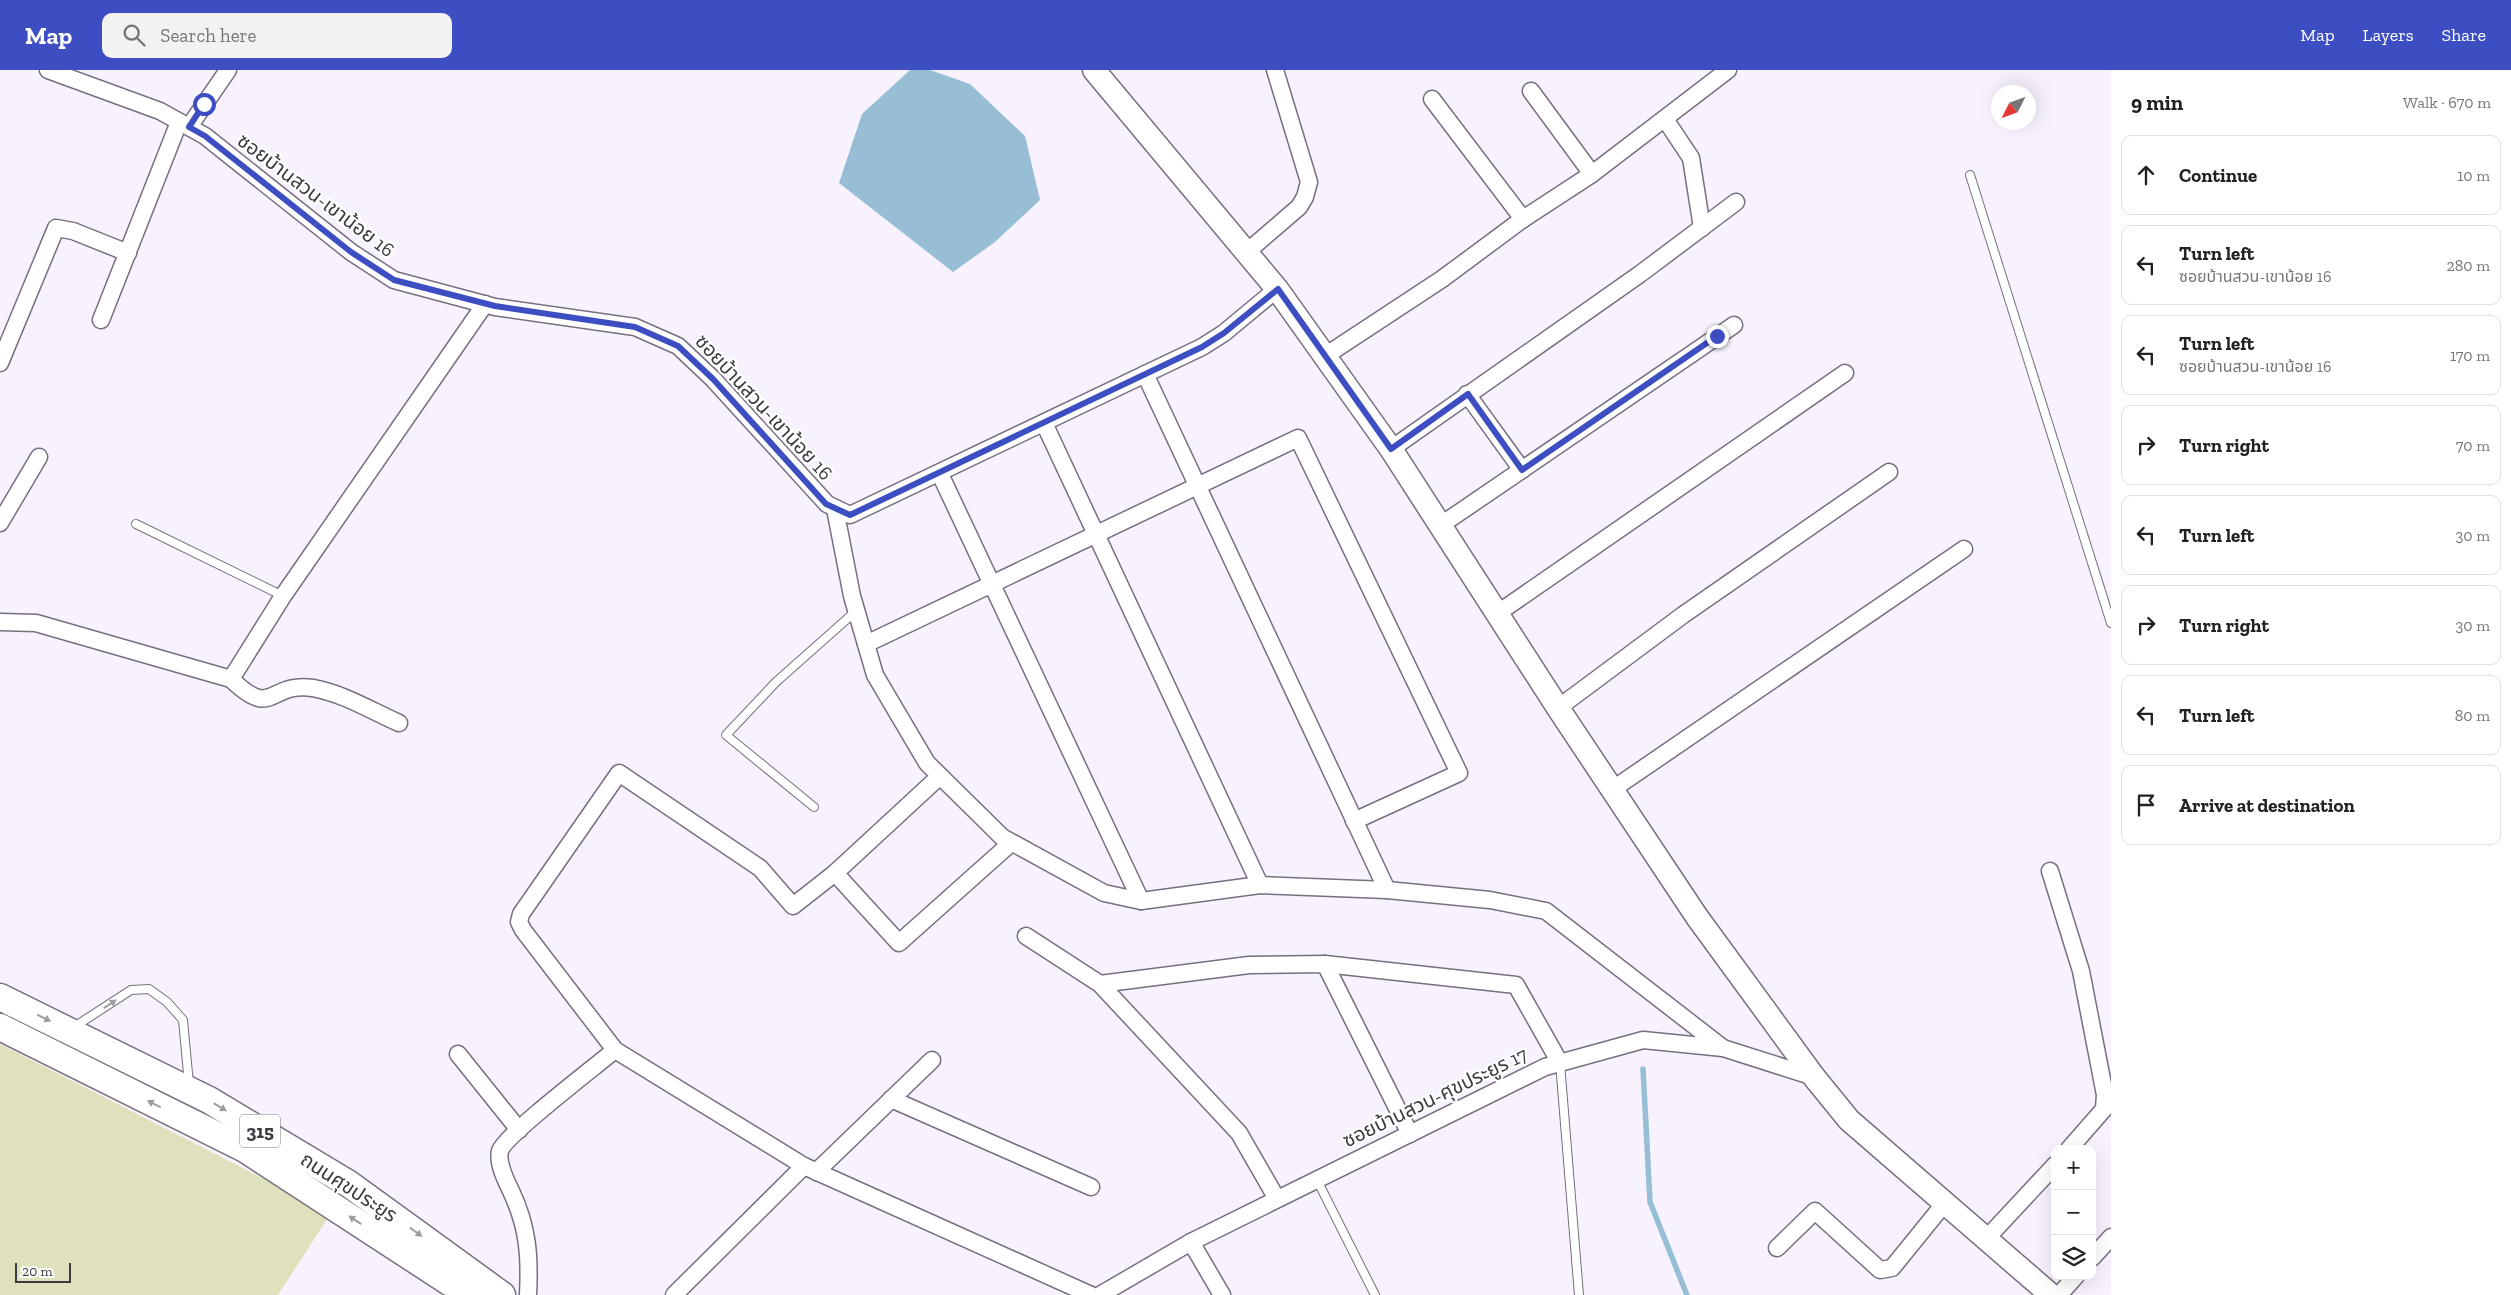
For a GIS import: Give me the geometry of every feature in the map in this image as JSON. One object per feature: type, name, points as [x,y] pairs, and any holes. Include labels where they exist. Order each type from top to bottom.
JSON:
[{"type":"main road","name":"ถนนศุขประยูร","points":[[0,997],[190,1090],[341,1179],[502,1295]]},
{"type":"main road","name":"ถนนศุขประยูร","points":[[0,1027],[245,1149],[469,1295]]},
{"type":"street","name":"ซอยบ้านสวน-เขาน้อย 16","points":[[48,70],[160,111],[205,136],[351,252],[394,280],[484,304],[635,327],[678,346],[713,379],[826,504],[850,515],[940,474],[1202,347],[1224,333],[1278,289]]},
{"type":"street","points":[[100,320],[184,125],[228,70]]},
{"type":"street","points":[[1094,70],[1278,289],[1391,449],[1558,708],[1697,917],[1814,1077],[1849,1120],[1944,1204],[2052,1295]]},
{"type":"street","points":[[1248,251],[1299,207],[1305,197],[1308,182],[1275,70]]},
{"type":"street","points":[[1325,356],[1442,279],[1523,219],[1592,174],[1728,70]]},
{"type":"street","points":[[1531,91],[1592,174]]},
{"type":"street","points":[[1432,99],[1523,219]]},
{"type":"street","points":[[1665,119],[1691,158],[1702,228]]},
{"type":"street","points":[[1391,449],[1736,202]]},
{"type":"street","points":[[0,362],[56,228],[73,231],[128,253]]},
{"type":"street","points":[[231,679],[284,596],[484,304]]},
{"type":"street","points":[[1441,525],[1734,325]]},
{"type":"street","points":[[1498,613],[1844,373]]},
{"type":"street","points":[[1145,374],[1387,890]]},
{"type":"street","points":[[1468,394],[1522,470]]},
{"type":"street","points":[[1044,424],[1260,885]]},
{"type":"street","points":[[866,644],[1298,438],[1459,774],[1354,821]]},
{"type":"street","points":[[0,523],[38,457]]},
{"type":"street","points":[[1558,708],[1683,615],[1889,472]]},
{"type":"street","points":[[940,474],[1141,901]]},
{"type":"street","points":[[836,508],[856,611],[875,675],[927,763],[1002,837],[1104,893],[1141,901],[1260,885],[1387,890],[1490,900],[1546,911],[1723,1048]]},
{"type":"street","points":[[1613,789],[1964,549]]},
{"type":"street","points":[[0,622],[36,623],[231,679],[253,698],[262,700],[290,688],[315,688],[399,722]]},
{"type":"street","points":[[940,776],[835,873],[793,906],[760,868],[619,773],[521,914],[519,922],[523,930],[615,1050],[810,1169],[1091,1295]]},
{"type":"street","points":[[835,873],[899,943],[1011,842]]},
{"type":"street","points":[[2050,871],[2081,971],[2105,1095],[2104,1110],[2073,1145]]},
{"type":"street","points":[[1026,936],[1100,984],[1239,1132],[1277,1199]]},
{"type":"street","points":[[1100,984],[1249,965],[1325,964],[1516,985],[1560,1062]]},
{"type":"street","points":[[1325,964],[1410,1134]]},
{"type":"street","name":"ซอยบ้านสวน-ศุขประยูร 17","points":[[1100,1295],[1191,1242],[1545,1067],[1560,1062],[1643,1040],[1723,1048],[1814,1077]]},
{"type":"street","points":[[528,1295],[530,1264],[523,1215],[504,1176],[500,1153],[504,1144],[519,1130],[615,1050]]},
{"type":"street","points":[[458,1054],[519,1130]]},
{"type":"street","points":[[674,1295],[810,1169],[891,1099],[932,1060]]},
{"type":"street","points":[[891,1099],[1091,1187]]},
{"type":"street","points":[[1986,1239],[2051,1169]]},
{"type":"street","points":[[330,1204],[341,1179]]},
{"type":"street","points":[[1777,1248],[1815,1210],[1880,1270],[1892,1268],[1944,1204]]},
{"type":"street","points":[[2096,1254],[2111,1237]]},
{"type":"street","points":[[1191,1242],[1222,1295]]},
{"type":"street","points":[[2059,1295],[2072,1280]]},
{"type":"lane","points":[[1970,175],[2111,622]]},
{"type":"lane","points":[[136,524],[284,596]]},
{"type":"lane","points":[[814,808],[726,735],[776,682],[856,611]]},
{"type":"lane","points":[[68,1030],[132,990],[149,989],[167,1002],[183,1020],[190,1090]]},
{"type":"lane","points":[[1560,1062],[1580,1295]]},
{"type":"lane","points":[[1317,1180],[1375,1295]]},
{"type":"green space","points":[[0,1044],[331,1213],[278,1295],[0,1295]]},
{"type":"water","points":[[910,70],[930,70],[970,84],[1025,136],[1040,200],[995,242],[953,272],[839,183],[862,114]]},
{"type":"waterway","points":[[1643,1069],[1650,1202],[1687,1295]]},
{"type":"route","points":[[204,104],[189,127],[205,136],[351,252],[394,280],[495,306],[635,327],[678,346],[713,379],[826,504],[850,515],[940,474],[1202,347],[1224,333],[1278,289],[1391,449],[1468,394],[1522,470],[1717,336]]}]
